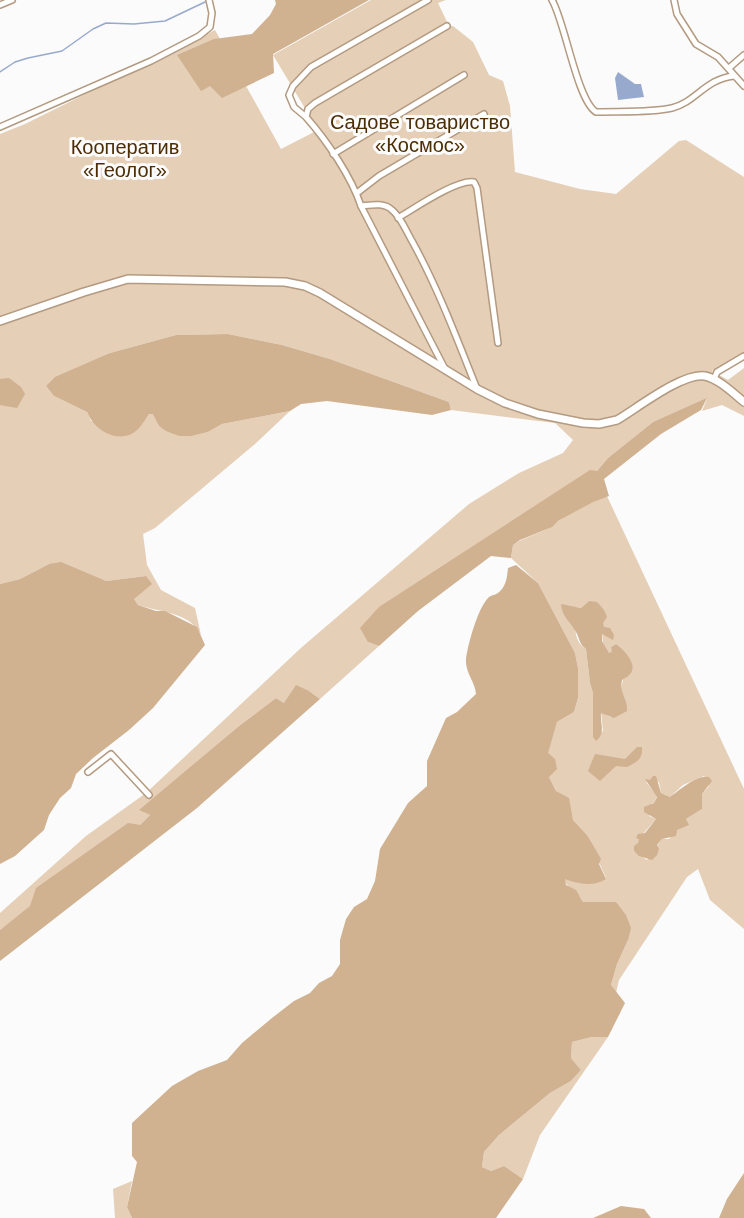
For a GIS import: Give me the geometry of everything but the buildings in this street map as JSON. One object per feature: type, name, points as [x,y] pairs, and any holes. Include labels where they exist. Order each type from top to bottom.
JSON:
[{"type":"street","points":[[0,5],[12,0]]},
{"type":"street","points":[[0,127],[151,62],[200,36],[210,27],[212,13],[209,0]]},
{"type":"street","points":[[428,0],[311,67],[293,86],[289,95],[294,108],[318,130],[357,193],[361,206],[445,370]]},
{"type":"street","points":[[552,0],[557,8],[564,39],[588,103],[596,112],[672,108],[721,78],[734,76]]},
{"type":"street","points":[[674,0],[677,14],[696,44],[718,57],[744,86]]},
{"type":"street","points":[[306,117],[308,109],[315,103],[447,27]]},
{"type":"street","points":[[729,68],[744,55]]},
{"type":"street","points":[[333,154],[464,75]]},
{"type":"street","points":[[357,193],[387,171],[484,114]]},
{"type":"street","points":[[398,218],[456,186],[474,182],[477,188],[486,262],[492,283],[498,343]]},
{"type":"street","points":[[361,206],[374,204],[384,206],[392,210],[398,218],[426,267],[477,389]]},
{"type":"street","points":[[0,321],[128,279],[285,282],[305,286],[320,293],[477,389],[521,410],[583,423],[599,424],[617,420],[665,389],[698,375],[714,379],[744,402]]},
{"type":"street","points":[[714,379],[717,372],[744,356]]},
{"type":"street","points":[[88,772],[111,754],[149,795]]},
{"type":"green space","points":[[371,0],[446,0],[438,3],[449,26],[453,26],[473,42],[489,75],[503,81],[510,106],[515,172],[580,189],[616,194],[679,141],[686,140],[744,177],[744,354],[712,371],[728,380],[744,368],[744,416],[722,405],[702,411],[707,399],[653,422],[608,458],[597,471],[368,642],[379,646],[320,699],[309,691],[284,703],[276,698],[239,726],[140,810],[150,815],[140,825],[0,930],[0,913],[86,836],[146,793],[302,647],[469,504],[519,473],[563,453],[573,440],[555,423],[451,410],[449,402],[330,359],[282,345],[228,334],[176,335],[110,353],[46,386],[54,396],[87,412],[91,421],[140,427],[149,414],[154,413],[159,426],[179,436],[192,436],[208,432],[222,424],[290,411],[255,444],[155,528],[143,534],[147,565],[161,590],[195,608],[201,635],[196,627],[182,617],[138,605],[134,599],[146,576],[106,581],[49,564],[20,579],[0,584],[0,134],[25,124],[215,30],[281,149],[318,130],[273,55]]},
{"type":"green space","points":[[606,494],[744,789],[744,929],[710,900],[698,869],[687,877],[619,980],[616,993],[611,985],[617,964],[628,940],[616,902],[583,902],[564,879],[606,878],[587,835],[573,820],[568,799],[556,791],[549,777],[547,753],[557,722],[574,712],[578,698],[578,668],[575,653],[538,583],[511,558],[513,545]],"holes":[[[589,601],[604,627],[603,641],[607,650],[613,653],[611,647],[616,644],[621,648],[624,664],[621,689],[625,699],[610,717],[601,712],[603,731],[593,737],[593,693],[586,649],[578,641],[575,624],[576,607],[581,608]],[[704,776],[709,786],[702,794],[702,809],[686,819],[669,839],[662,839],[647,860],[634,851],[642,835],[656,819],[649,816],[652,803],[657,796],[646,782],[650,780],[659,782],[661,793],[670,797],[683,785]]]},
{"type":"green space","points":[[592,1037],[608,1037],[540,1135],[523,1179],[504,1166],[491,1171],[482,1167],[484,1152],[499,1135],[550,1093],[571,1081],[581,1070],[571,1058],[572,1042]]},
{"type":"green space","points":[[132,1181],[127,1207],[132,1218],[115,1218],[113,1189]]},
{"type":"shaded area","points":[[275,0],[369,0],[273,54],[274,73],[222,98],[210,86],[201,91],[177,55],[214,39],[252,34],[270,15],[276,4]]},
{"type":"shaded area","points":[[228,334],[282,345],[330,359],[449,402],[451,410],[432,415],[327,401],[301,404],[290,411],[222,424],[208,432],[192,436],[179,436],[166,431],[159,426],[153,414],[149,414],[132,434],[116,436],[98,427],[87,412],[54,396],[46,386],[55,377],[110,353],[176,335]]},
{"type":"shaded area","points":[[9,378],[21,387],[25,394],[17,408],[0,405],[0,379]]},
{"type":"shaded area","points":[[707,398],[701,410],[661,434],[604,479],[609,496],[558,521],[552,527],[520,540],[513,545],[511,558],[491,556],[418,611],[379,646],[368,642],[360,628],[379,607],[590,470],[597,471],[608,458],[653,422]]},
{"type":"shaded area","points":[[61,562],[106,581],[146,576],[152,584],[134,599],[138,605],[156,611],[165,611],[197,627],[205,645],[153,708],[76,774],[71,788],[60,798],[49,815],[44,830],[15,856],[0,864],[0,584],[20,579],[49,564]]},
{"type":"shaded area","points":[[516,565],[538,583],[575,653],[578,668],[578,698],[574,712],[557,722],[548,753],[555,759],[557,769],[549,777],[556,791],[569,798],[573,820],[587,835],[601,859],[599,864],[606,879],[586,884],[565,879],[566,885],[576,890],[583,902],[616,902],[626,915],[631,928],[611,985],[625,1003],[608,1037],[592,1037],[572,1042],[571,1058],[581,1070],[571,1081],[550,1093],[499,1135],[484,1152],[482,1167],[491,1171],[504,1166],[523,1179],[496,1218],[132,1218],[127,1207],[137,1162],[132,1156],[132,1123],[172,1086],[198,1071],[227,1060],[242,1043],[272,1018],[332,976],[340,964],[340,940],[346,919],[354,907],[367,899],[375,881],[380,849],[408,803],[427,786],[427,761],[446,718],[457,712],[476,694],[466,664],[474,626],[485,602],[503,588],[508,568]]},
{"type":"shaded area","points":[[589,601],[597,602],[604,610],[607,617],[603,623],[604,627],[610,628],[614,635],[613,640],[602,634],[602,641],[609,653],[612,652],[611,647],[616,644],[626,653],[633,666],[630,674],[622,680],[621,685],[627,711],[614,718],[601,713],[602,732],[596,741],[593,737],[593,693],[586,649],[565,616],[561,604],[581,608]]},
{"type":"shaded area","points":[[296,685],[320,699],[197,808],[0,961],[0,930],[30,906],[36,888],[128,823],[140,825],[150,815],[139,810],[276,698],[284,703]]},
{"type":"shaded area","points":[[637,747],[642,747],[639,760],[627,767],[616,766],[600,781],[588,771],[595,754],[625,759]]},
{"type":"shaded area","points":[[656,776],[661,793],[670,797],[699,778],[709,777],[712,781],[702,794],[702,809],[686,819],[689,825],[677,830],[676,836],[662,839],[657,845],[659,849],[657,855],[652,860],[639,856],[634,851],[634,846],[638,843],[639,839],[636,838],[638,834],[645,833],[656,819],[644,812],[644,807],[654,803],[657,797],[645,779],[650,780]]},
{"type":"shaded area","points":[[744,1173],[744,1218],[719,1218],[727,1199]]},
{"type":"shaded area","points":[[621,1206],[644,1209],[651,1218],[593,1218]]},
{"type":"water","points":[[618,72],[635,84],[641,84],[644,97],[618,100],[615,78]]},
{"type":"waterway","points":[[0,72],[15,62],[62,51],[93,29],[106,23],[134,24],[165,21],[205,2]]},
{"type":"park label","name":"Садове товариство «Космос»","points":[[420,134]]},
{"type":"park label","name":"Кооператив «Геолог»","points":[[125,158]]}]
